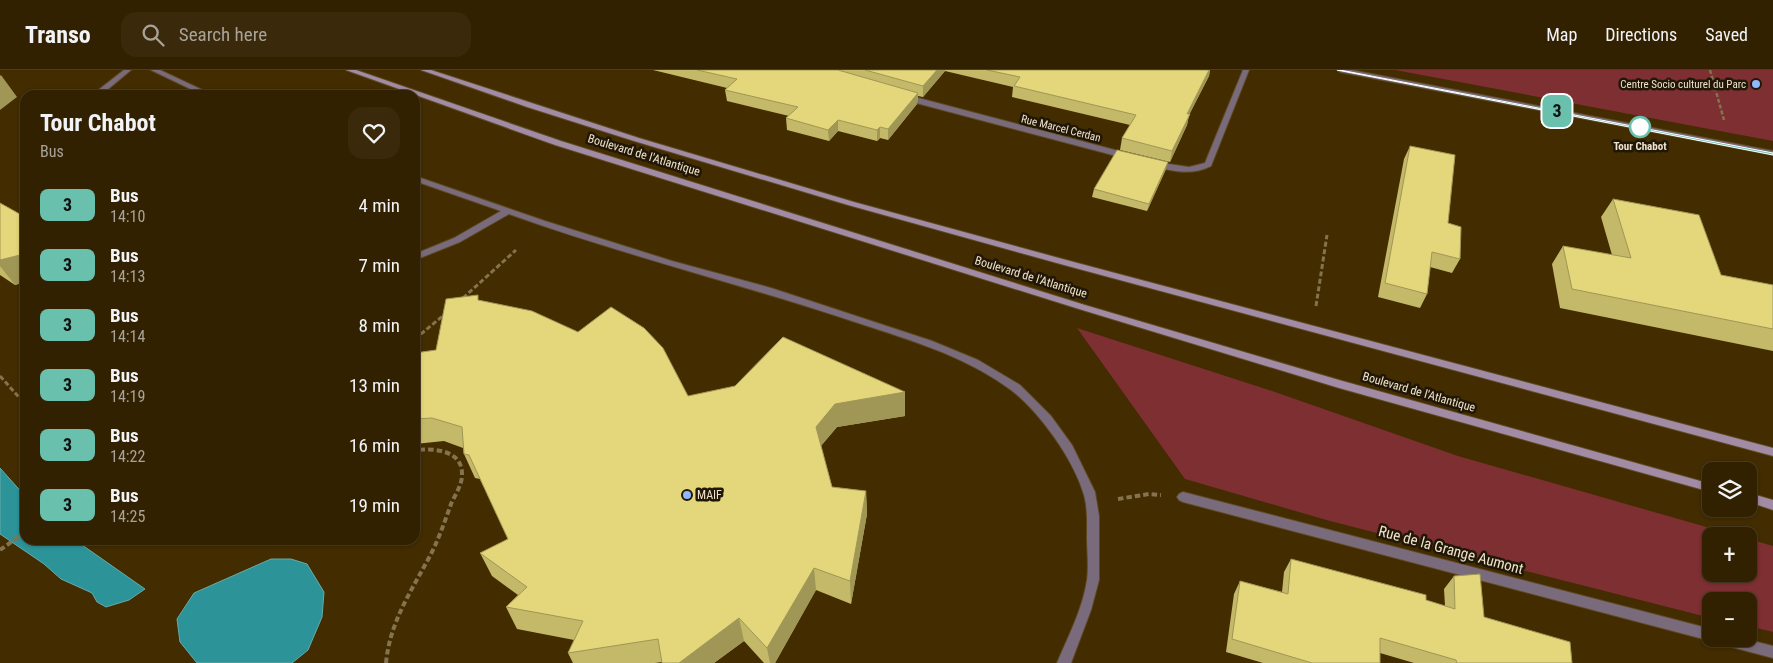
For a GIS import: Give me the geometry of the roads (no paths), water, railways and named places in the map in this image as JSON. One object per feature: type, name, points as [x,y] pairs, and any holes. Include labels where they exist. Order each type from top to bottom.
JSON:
[{"type":"main road","name":"Boulevard de l'Atlantique","points":[[349,70],[406,90]]},
{"type":"main road","name":"Boulevard de l'Atlantique","points":[[424,70],[587,124],[799,188],[1082,268],[1773,452]]},
{"type":"main road","name":"Boulevard de l'Atlantique","points":[[420,95],[558,143],[1082,307],[1349,387],[1702,485]]},
{"type":"main road","points":[[1757,500],[1773,505]]},
{"type":"street","points":[[102,90],[128,70]]},
{"type":"street","points":[[154,70],[198,90]]},
{"type":"street","points":[[1146,161],[1185,170],[1202,168],[1208,164],[1246,70]]},
{"type":"street","points":[[1340,70],[1773,153]]},
{"type":"street","name":"Rue Marcel Cerdan","points":[[896,94],[1136,159]]},
{"type":"street","points":[[420,180],[506,212],[669,263],[796,299],[930,342],[974,362],[1016,388],[1047,419],[1068,448],[1089,492],[1093,516],[1093,580],[1085,610],[1064,663]]},
{"type":"street","points":[[420,255],[457,240],[506,212]]},
{"type":"street","name":"Rue de la Grange Aumont","points":[[1183,497],[1702,634]]},
{"type":"street","points":[[1754,647],[1773,652]]},
{"type":"water","points":[[0,468],[20,490],[20,545],[82,545],[145,589],[129,600],[106,607],[97,602],[92,593],[61,579],[44,564],[0,534]]},
{"type":"water","points":[[271,559],[291,559],[307,564],[324,592],[322,617],[308,650],[292,663],[197,663],[180,642],[177,619],[194,593]]},
{"type":"place","name":"Centre Socio culturel du Parc","points":[[1756,84]]},
{"type":"place","name":"Tour Chabot","points":[[1640,127]]},
{"type":"place","name":"MAIF","points":[[687,495]]}]
